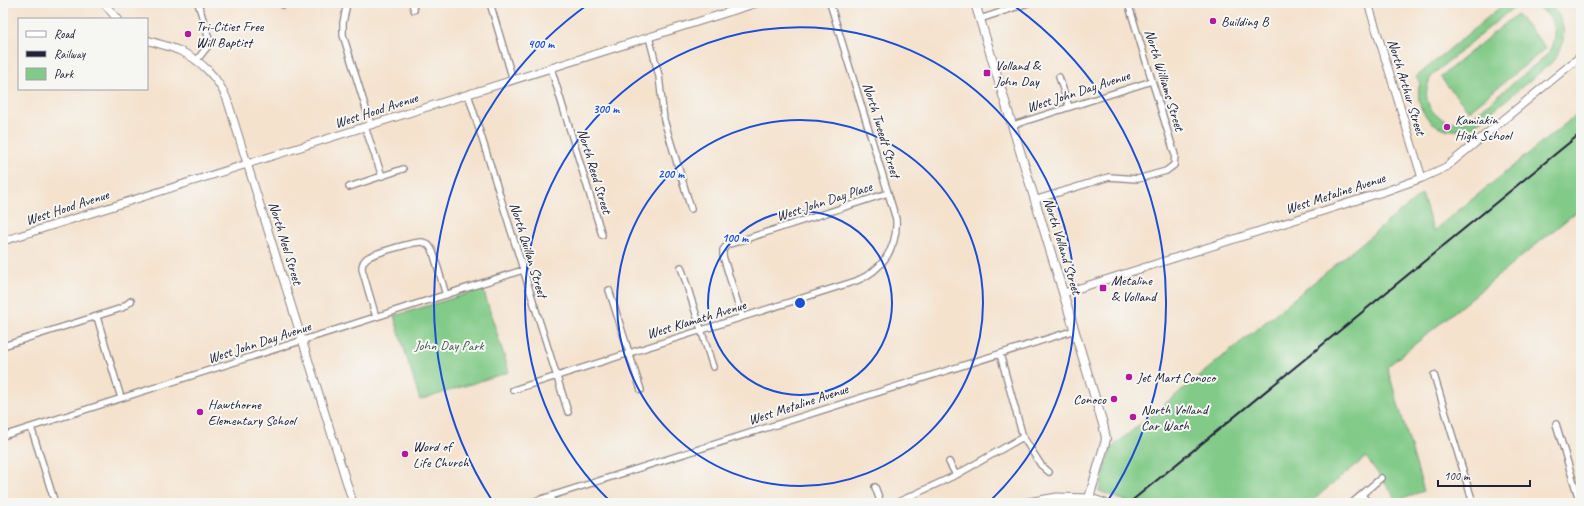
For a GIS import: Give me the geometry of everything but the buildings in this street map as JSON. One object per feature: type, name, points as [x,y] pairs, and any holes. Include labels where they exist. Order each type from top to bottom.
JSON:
[{"type":"main road","name":"North Volland Street","points":[[975,3],[1064,293],[1106,438],[1090,498]]},
{"type":"main road","points":[[1090,498],[1104,503]]},
{"type":"street","points":[[104,3],[116,18]]},
{"type":"street","points":[[196,61],[208,46],[209,39],[198,3]]},
{"type":"street","points":[[347,3],[343,24],[343,35],[382,176]]},
{"type":"street","points":[[412,3],[414,10]]},
{"type":"street","points":[[490,3],[514,80]]},
{"type":"street","name":"West Hood Avenue","points":[[3,241],[757,3]]},
{"type":"street","name":"North Tweedt Street","points":[[830,3],[896,219],[891,248],[883,264]]},
{"type":"street","points":[[980,19],[1028,3]]},
{"type":"street","name":"North Williams Street","points":[[1035,200],[1109,177],[1143,178],[1166,171],[1174,165],[1175,155],[1128,3]]},
{"type":"street","name":"North Arthur Street","points":[[1368,3],[1422,178]]},
{"type":"street","points":[[649,37],[659,76],[664,120],[691,209]]},
{"type":"street","name":"North Neel Street","points":[[148,40],[180,51],[196,61],[216,79],[224,93],[248,164],[353,503]]},
{"type":"street","name":"West Metaline Avenue","points":[[1064,293],[1422,178],[1446,167],[1581,56]]},
{"type":"street","name":"North Reed Street","points":[[551,68],[602,235]]},
{"type":"street","points":[[1059,77],[1069,107]]},
{"type":"street","name":"West John Day Avenue","points":[[1013,125],[1152,81]]},
{"type":"street","name":"North Quillan Street","points":[[468,94],[568,412]]},
{"type":"street","points":[[349,187],[403,169]]},
{"type":"street","name":"West John Day Place","points":[[742,317],[722,256],[723,250],[729,244],[888,193]]},
{"type":"street","points":[[376,317],[362,269],[364,262],[371,256],[417,242],[426,243],[431,248],[446,295]]},
{"type":"street","name":"West Klamath Avenue","points":[[513,390],[856,281],[870,275],[883,264]]},
{"type":"street","points":[[681,267],[713,367]]},
{"type":"street","name":"West John Day Avenue","points":[[3,436],[523,270]]},
{"type":"street","points":[[609,290],[641,390]]},
{"type":"street","points":[[3,345],[97,317],[122,308],[131,301]]},
{"type":"street","points":[[97,317],[121,398]]},
{"type":"street","name":"West Metaline Avenue","points":[[529,503],[1075,330]]},
{"type":"street","points":[[1000,354],[1023,437],[1041,465],[1049,472]]},
{"type":"street","points":[[1434,375],[1473,503]]},
{"type":"street","points":[[1556,424],[1580,503]]},
{"type":"street","points":[[31,427],[55,503]]},
{"type":"street","points":[[896,503],[956,475],[1023,437]]},
{"type":"street","points":[[949,462],[956,475]]},
{"type":"street","points":[[1352,503],[1381,478]]},
{"type":"street","points":[[876,487],[881,503]]},
{"type":"street","points":[[1362,495],[1368,503]]},
{"type":"street","points":[[551,496],[553,503]]},
{"type":"street","points":[[1022,503],[1057,497],[1090,498]]},
{"type":"green space","points":[[1505,3],[1547,3],[1559,16],[1564,32],[1563,41],[1556,57],[1550,64],[1474,126],[1462,130],[1451,130],[1432,122],[1425,115],[1420,106],[1418,95],[1420,82],[1416,77]],"holes":[[[1525,5],[1542,10],[1548,15],[1555,30],[1553,46],[1548,54],[1470,119],[1459,122],[1449,121],[1440,118],[1433,112],[1428,104],[1427,95],[1428,85],[1433,74],[1508,12],[1516,7]]]},
{"type":"green space","points":[[1517,14],[1546,48],[1469,111],[1440,77]]},
{"type":"green space","points":[[1581,111],[1581,208],[1387,367],[1424,491],[1397,500],[1366,457],[1309,503],[1131,503],[1099,491],[1111,448],[1422,194],[1433,231]]},
{"type":"green space","name":"John Day Park","points":[[483,289],[509,372],[420,400],[394,316]]},
{"type":"railway","points":[[1129,503],[1581,133]]},
{"type":"place","name":"Building B","points":[[1213,21]]},
{"type":"place","name":"Tri-Cities Free Will Baptist","points":[[188,34]]},
{"type":"place","name":"Volland & John Day","points":[[987,73]]},
{"type":"place","name":"Kamiakin High School","points":[[1447,127]]},
{"type":"place","name":"Metaline & Volland","points":[[1103,288]]},
{"type":"place","name":"Jet Mart Conoco","points":[[1129,377]]},
{"type":"place","name":"Conoco","points":[[1114,399]]},
{"type":"place","name":"Hawthorne Elementary School","points":[[200,412]]},
{"type":"place","name":"North Volland Car Wash","points":[[1133,417]]},
{"type":"place","name":"Word of Life Church","points":[[405,454]]}]
